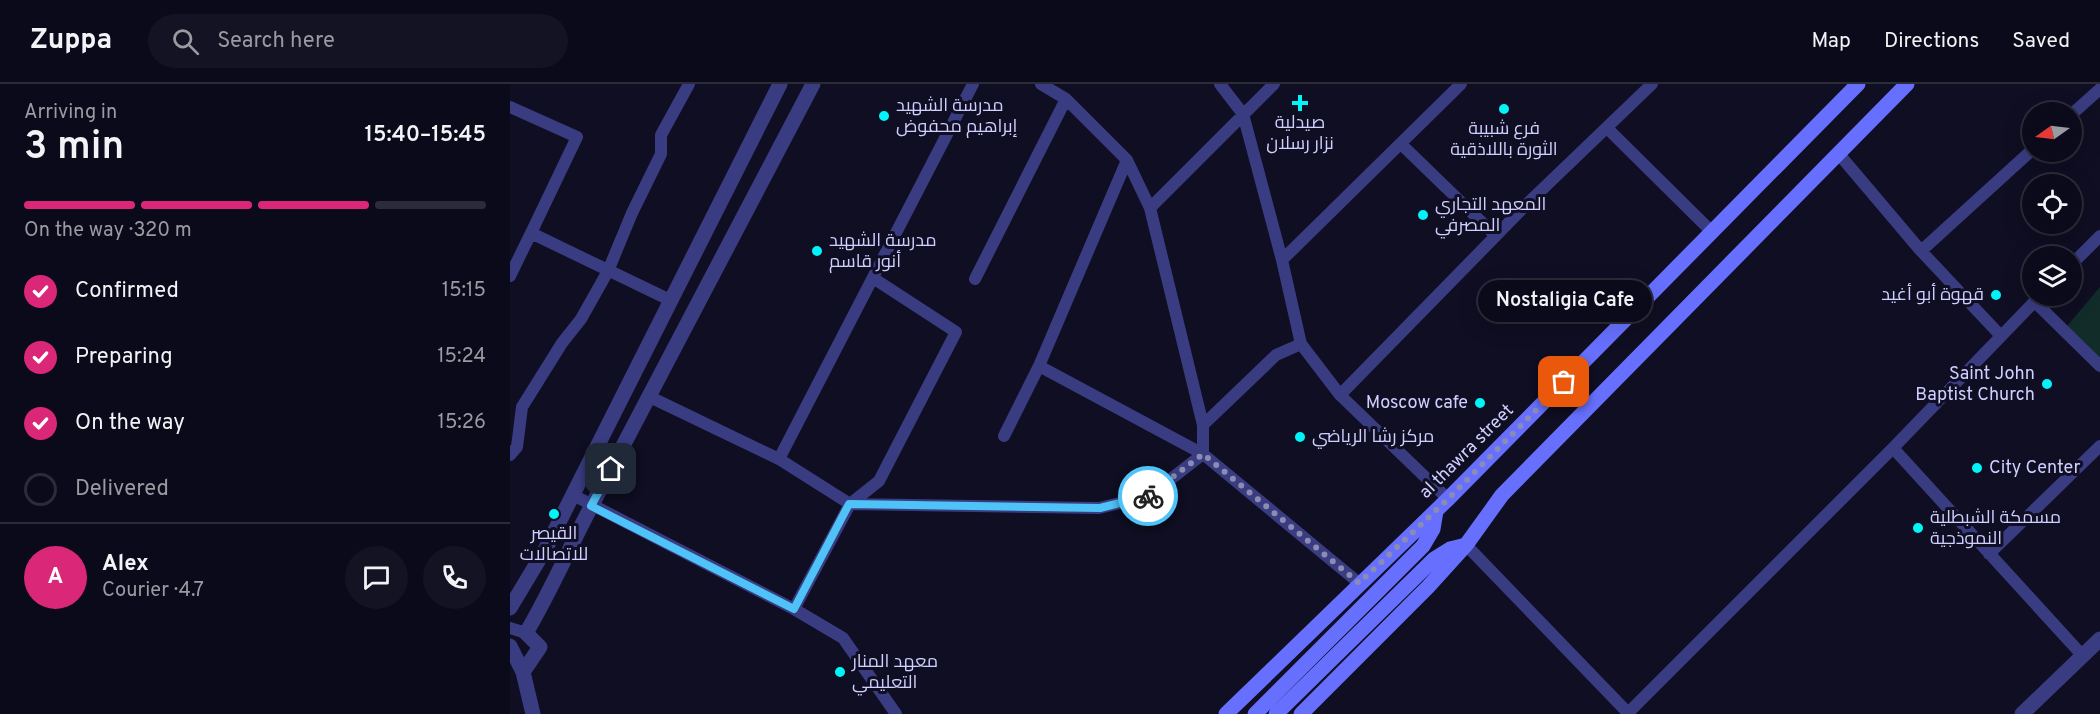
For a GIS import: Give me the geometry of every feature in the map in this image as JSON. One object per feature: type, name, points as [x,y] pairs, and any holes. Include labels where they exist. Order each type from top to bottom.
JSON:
[{"type":"main road","name":"al thawra street","points":[[1226,714],[1436,511],[1858,84]]},
{"type":"main road","points":[[1301,714],[1428,587],[1466,545],[1502,495],[1907,84]]},
{"type":"main road","points":[[1255,714],[1423,546],[1433,529],[1436,511]]},
{"type":"main road","points":[[1276,714],[1434,559],[1450,549],[1466,545]]},
{"type":"street","points":[[510,455],[517,447],[522,407],[562,343],[581,319],[608,271],[632,213],[661,154],[661,135],[689,84]]},
{"type":"street","points":[[510,608],[546,548],[780,84]]},
{"type":"street","points":[[526,633],[813,84]]},
{"type":"street","points":[[778,459],[973,84]]},
{"type":"street","points":[[1041,84],[1066,99],[1127,160],[1150,208],[1203,425],[1203,454]]},
{"type":"street","points":[[1220,84],[1243,114],[1282,260],[1301,344],[1340,394],[1448,499]]},
{"type":"street","points":[[1150,208],[1274,84]]},
{"type":"street","points":[[1282,260],[1461,84]]},
{"type":"street","points":[[1340,394],[1496,236],[1652,84]]},
{"type":"street","points":[[2082,105],[2100,88]]},
{"type":"street","points":[[975,279],[1066,99]]},
{"type":"street","points":[[510,106],[577,138],[510,276]]},
{"type":"street","points":[[1607,128],[1712,232]]},
{"type":"street","points":[[1401,144],[1496,236]]},
{"type":"street","points":[[1838,153],[1921,251],[2000,335]]},
{"type":"street","points":[[1921,251],[2022,159]]},
{"type":"street","points":[[1004,436],[1039,366],[1127,160]]},
{"type":"street","points":[[531,233],[672,301]]},
{"type":"street","points":[[2082,254],[2100,236]]},
{"type":"street","points":[[794,609],[849,504],[879,481],[956,332],[873,278]]},
{"type":"street","points":[[1466,545],[1628,714],[1893,448],[2029,306]]},
{"type":"street","points":[[2044,306],[2100,366]]},
{"type":"street","points":[[1203,425],[1276,355],[1301,344]]},
{"type":"street","points":[[1039,366],[1203,454],[1359,583]]},
{"type":"street","points":[[650,397],[778,459],[849,504],[1100,508],[1149,496],[1203,454]]},
{"type":"street","points":[[1989,554],[2100,446]]},
{"type":"street","points":[[1893,448],[1989,554],[2094,649],[2022,714]]},
{"type":"street","points":[[573,495],[794,609],[843,638],[896,714]]},
{"type":"street","points":[[510,628],[526,633],[540,647],[523,672]]},
{"type":"street","points":[[510,646],[523,672],[533,714]]},
{"type":"green space","points":[[2100,287],[2100,362],[2067,326]]},
{"type":"way so far","points":[[1148,496],[1203,454],[1359,583],[1448,499],[1564,382]]},
{"type":"place","name":"صيدلية نزار رسلان","points":[[1300,103]]},
{"type":"place","name":"فرع شبيبة الثورة باللاذقية","points":[[1504,109]]},
{"type":"place","name":"مدرسة الشهيد إبراهيم محفوض","points":[[884,116]]},
{"type":"place","name":"المعهد التجاري المصرفي","points":[[1423,215]]},
{"type":"place","name":"مدرسة الشهيد أنور قاسم","points":[[817,251]]},
{"type":"place","name":"قهوة أبو أغيد","points":[[1996,295]]},
{"type":"place","name":"Nostaligia Cafe","points":[[1564,382]]},
{"type":"place","name":"Saint John Baptist Church","points":[[2047,384]]},
{"type":"place","name":"Moscow cafe","points":[[1480,403]]},
{"type":"place","name":"مركز رشا الرياضي","points":[[1300,437]]},
{"type":"place","name":"City Center","points":[[1977,468]]},
{"type":"place","name":"القيصر للاتصالات","points":[[554,514]]},
{"type":"place","name":"مسمكة الشبطلية النموذجية","points":[[1918,528]]},
{"type":"place","name":"معهد المنار التعليمي","points":[[840,672]]},
{"type":"route","points":[[611,469],[591,506],[794,609],[849,504],[1100,508],[1148,496]]}]
